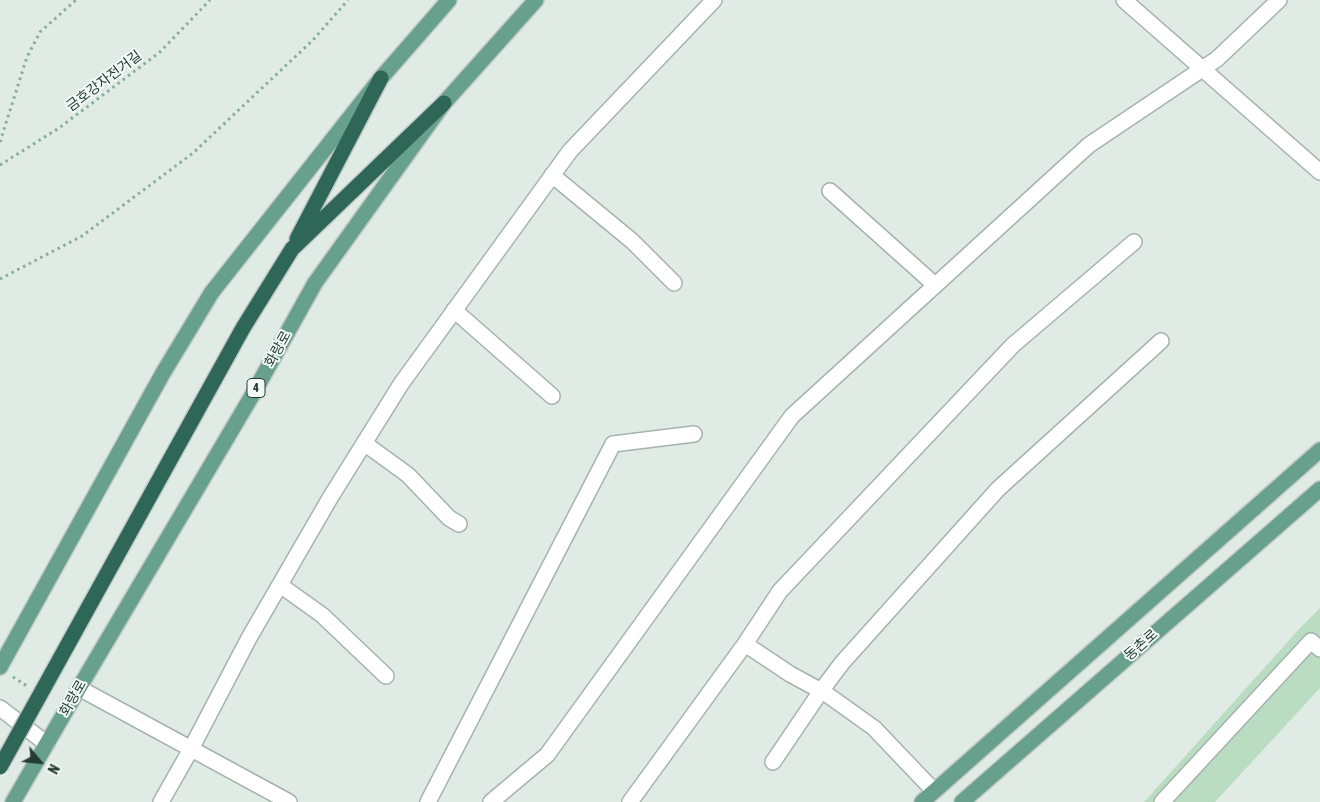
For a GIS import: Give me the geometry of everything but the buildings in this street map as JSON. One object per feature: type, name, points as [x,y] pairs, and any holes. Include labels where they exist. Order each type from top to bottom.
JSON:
[{"type":"highway","points":[[0,767],[243,328],[292,249],[381,78]]},
{"type":"highway","points":[[292,249],[444,103]]},
{"type":"main road","points":[[0,667],[163,373],[212,292],[381,78],[449,0]]},
{"type":"main road","name":"화랑로","points":[[13,802],[248,402],[315,283],[444,103],[536,0]]},
{"type":"main road","points":[[922,802],[1320,450]]},
{"type":"main road","name":"동촌로","points":[[962,802],[1320,489]]},
{"type":"street","points":[[161,802],[249,638],[330,498],[401,384],[570,151],[714,0]]},
{"type":"street","points":[[1124,0],[1320,172]]},
{"type":"street","points":[[490,802],[548,755],[792,416],[1089,144],[1217,59],[1279,0]]},
{"type":"street","points":[[552,175],[632,241],[674,283]]},
{"type":"street","points":[[830,191],[935,285]]},
{"type":"street","points":[[630,802],[745,644],[780,591],[1013,345],[1134,242]]},
{"type":"street","points":[[454,310],[552,396]]},
{"type":"street","points":[[773,762],[821,690],[842,663],[998,489],[1161,341]]},
{"type":"street","points":[[428,802],[488,682],[613,444],[694,434]]},
{"type":"street","points":[[364,443],[408,475],[449,518],[460,524]]},
{"type":"street","points":[[280,585],[322,615],[386,676]]},
{"type":"street","points":[[1162,802],[1311,641],[1320,649]]},
{"type":"street","points":[[745,644],[790,674],[821,690],[874,728],[934,791]]},
{"type":"street","points":[[79,688],[289,802]]},
{"type":"street","points":[[0,708],[47,744]]},
{"type":"path","points":[[0,142],[27,57],[40,32],[76,0]]},
{"type":"path","name":"금호강자전거길","points":[[0,165],[59,128],[160,52],[210,0]]},
{"type":"path","points":[[0,279],[82,236],[193,153],[314,40],[348,0]]},
{"type":"green space","points":[[1320,608],[1320,688],[1215,802],[1144,802],[1300,628]]}]
